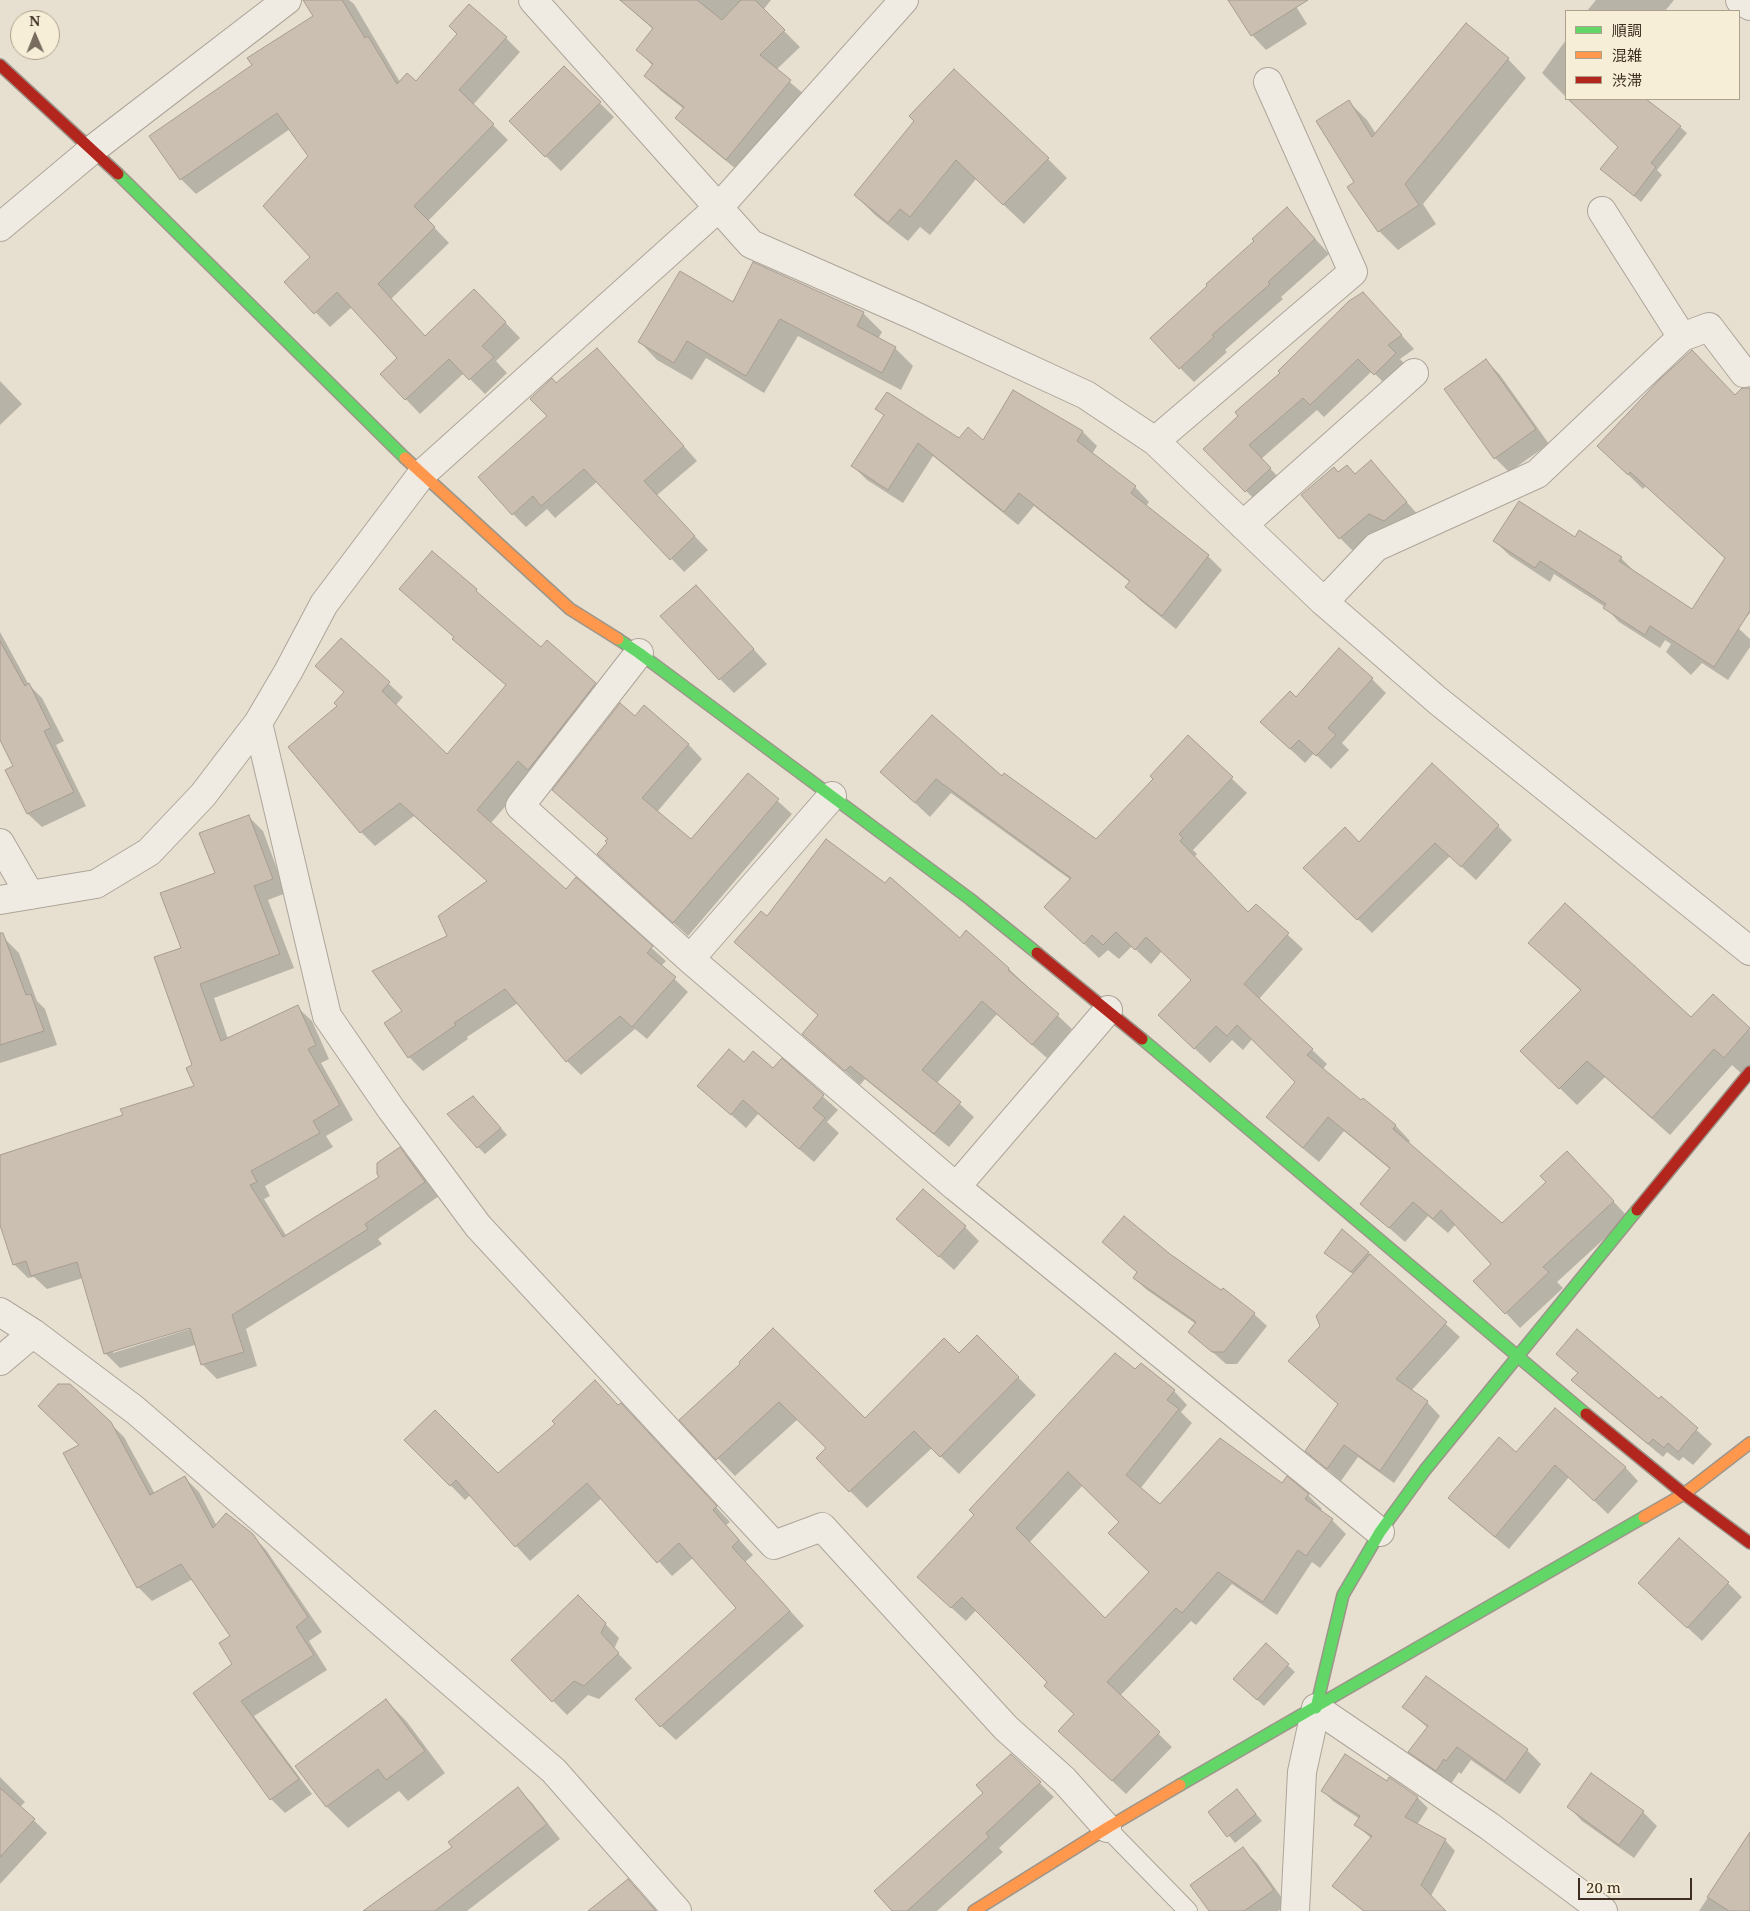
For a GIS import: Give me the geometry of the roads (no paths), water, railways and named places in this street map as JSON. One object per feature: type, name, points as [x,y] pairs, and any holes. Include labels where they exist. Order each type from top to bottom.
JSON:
[{"type":"street","points":[[0,227],[93,149],[287,0]]},
{"type":"street","points":[[533,0],[751,244],[915,316],[1086,395],[1155,441],[1324,602],[1436,700],[1750,951]]},
{"type":"street","points":[[0,900],[96,884],[149,852],[203,795],[258,723],[324,604],[422,474],[719,207],[904,0]]},
{"type":"street","points":[[1740,0],[1750,6]]},
{"type":"street","points":[[0,64],[93,149],[422,474],[570,609],[639,653],[970,898],[1108,1010],[1517,1357],[1684,1494],[1750,1543]]},
{"type":"street","points":[[1155,441],[1352,272],[1268,82]]},
{"type":"street","points":[[1602,211],[1682,337]]},
{"type":"street","points":[[1324,602],[1376,547],[1537,474],[1682,337],[1709,327],[1744,373],[1750,372]]},
{"type":"street","points":[[1243,525],[1414,373]]},
{"type":"street","points":[[639,653],[520,806],[690,959],[956,1187],[1380,1532]]},
{"type":"street","points":[[258,723],[327,1016],[391,1109],[478,1226],[774,1545],[822,1528],[1006,1728],[1064,1780],[1107,1828]]},
{"type":"street","points":[[690,959],[832,796]]},
{"type":"street","points":[[0,843],[30,895]]},
{"type":"street","points":[[956,1187],[1108,1010]]},
{"type":"street","points":[[1296,1911],[1302,1772],[1342,1595],[1380,1532],[1425,1470],[1750,1072]]},
{"type":"street","points":[[0,1312],[33,1333],[135,1410],[554,1771],[677,1911]]},
{"type":"street","points":[[0,1362],[33,1333]]},
{"type":"street","points":[[974,1911],[1107,1828],[1684,1494],[1750,1443]]},
{"type":"street","points":[[1316,1708],[1489,1826],[1603,1911]]},
{"type":"lane","points":[[1107,1828],[1188,1911]]}]
